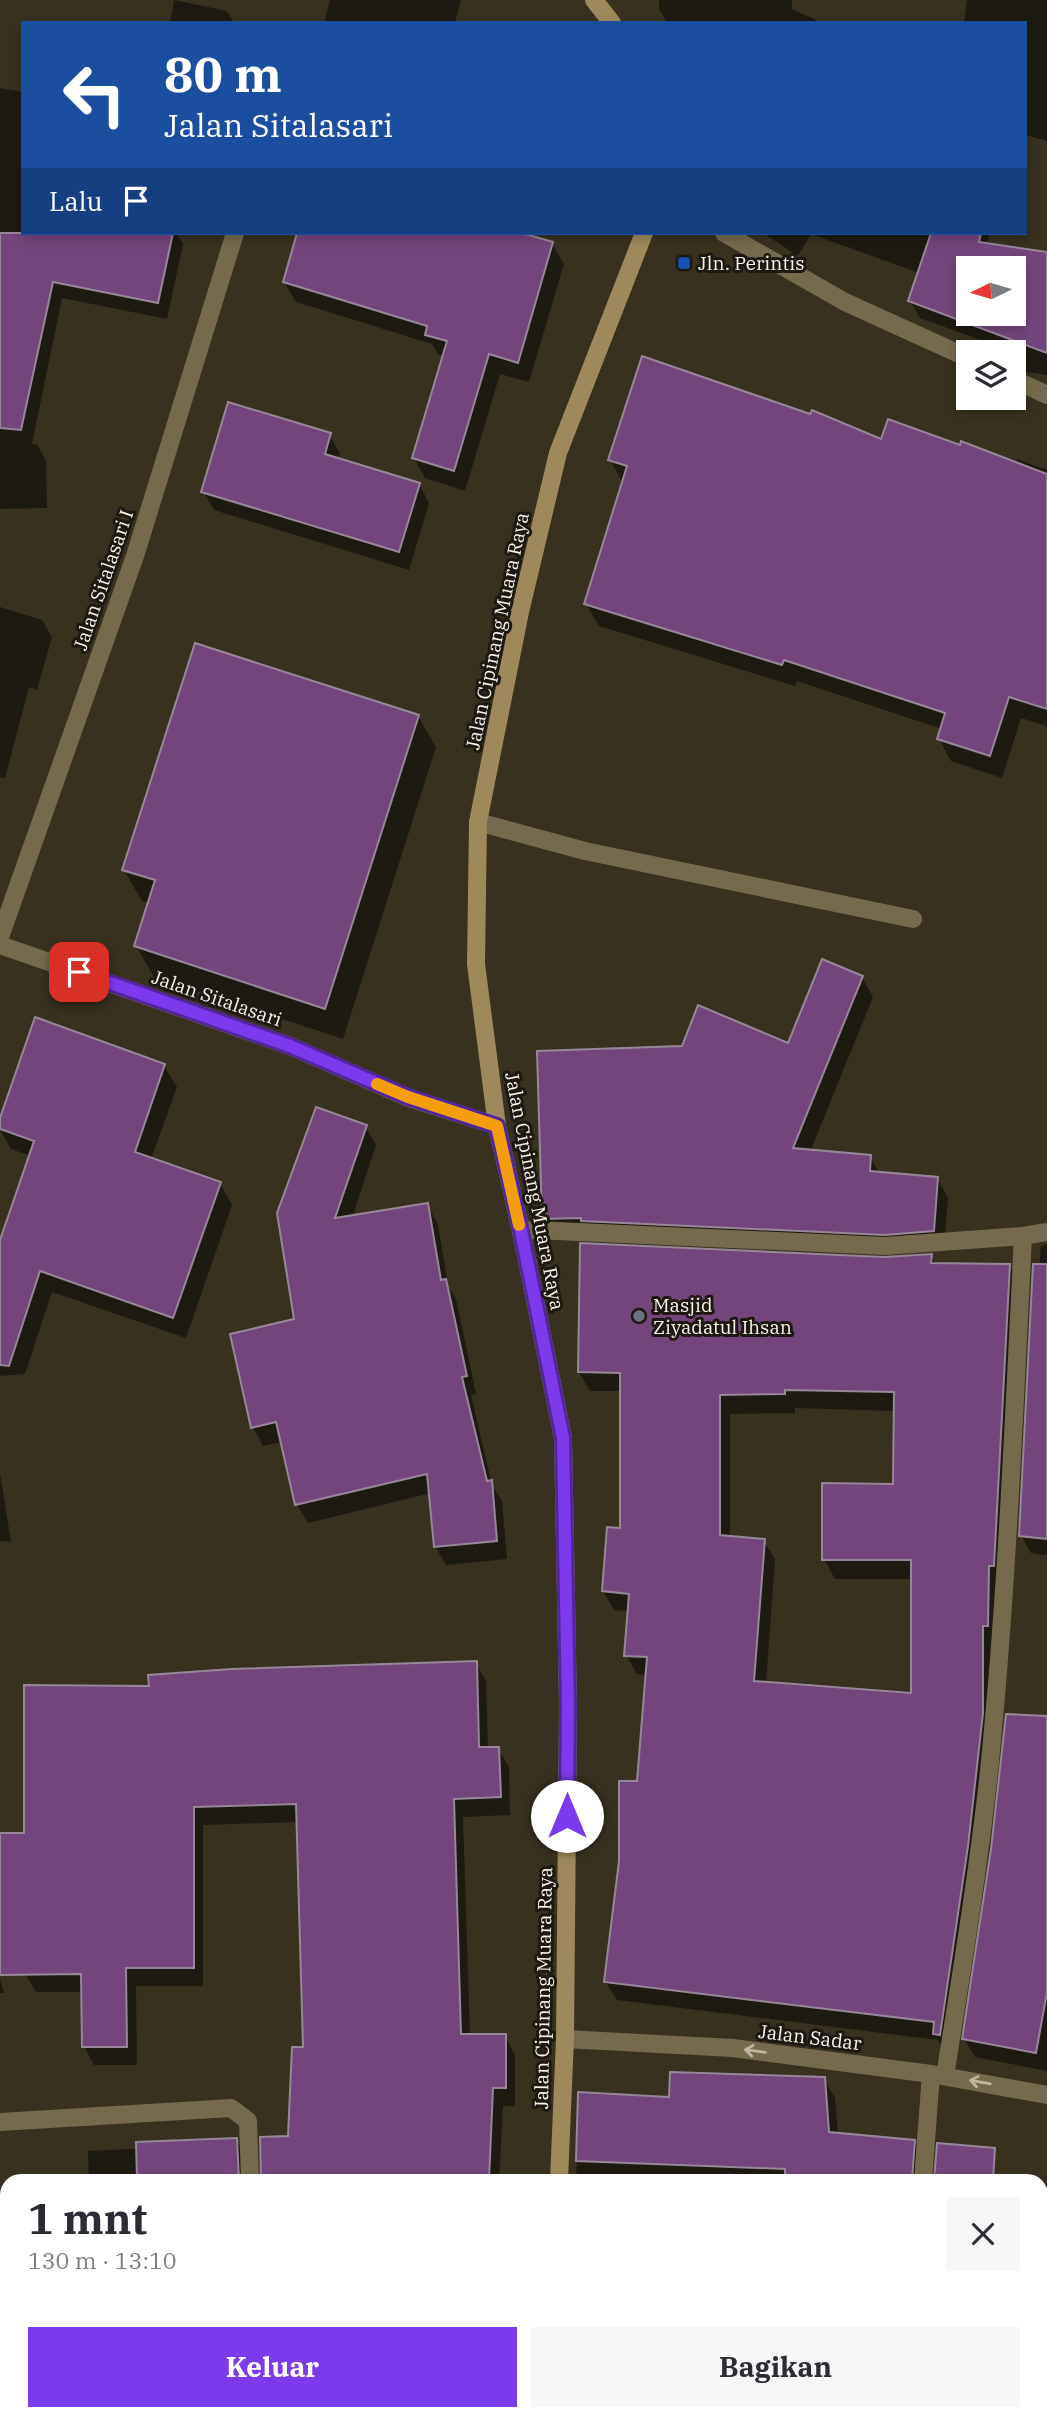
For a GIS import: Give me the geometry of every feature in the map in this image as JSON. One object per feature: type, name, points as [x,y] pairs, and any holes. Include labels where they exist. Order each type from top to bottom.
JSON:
[{"type":"street","points":[[594,0],[610,21]]},
{"type":"street","name":"Jalan Sitalasari I","points":[[0,937],[135,556],[234,235]]},
{"type":"street","name":"Jalan Cipinang Muara Raya","points":[[559,2174],[565,2039],[568,1705],[563,1438],[497,1126],[476,964],[478,822],[520,612],[558,453],[643,235]]},
{"type":"street","points":[[728,235],[845,302],[956,353]]},
{"type":"street","points":[[1026,385],[1047,395]]},
{"type":"street","points":[[478,822],[585,851],[913,919]]},
{"type":"street","name":"Jalan Sitalasari","points":[[0,945],[290,1046],[408,1097],[497,1126]]},
{"type":"street","points":[[521,1231],[885,1246],[1047,1232]]},
{"type":"street","points":[[924,2174],[938,2075],[973,1898],[990,1759],[1003,1607],[1023,1236]]},
{"type":"street","name":"Jalan Sadar","points":[[565,2039],[733,2048],[938,2075],[1047,2095]]},
{"type":"street","points":[[0,2122],[231,2108],[247,2121],[250,2174]]},
{"type":"building","points":[[0,233],[173,235],[158,303],[53,282],[21,430],[0,428]]},
{"type":"building","points":[[296,235],[529,235],[553,242],[518,363],[489,354],[454,471],[412,458],[447,341],[425,335],[427,326],[283,282]]},
{"type":"building","points":[[930,235],[981,235],[979,242],[1047,252],[1047,353],[1026,345],[1026,340],[1012,340],[975,326],[1026,326],[1026,256],[956,256],[956,319],[908,301]]},
{"type":"building","points":[[642,356],[810,414],[812,410],[881,439],[888,419],[960,445],[961,441],[1047,474],[1047,709],[1009,697],[990,756],[937,739],[945,713],[784,660],[782,665],[584,604],[627,466],[608,460]]},
{"type":"building","points":[[228,402],[331,433],[325,454],[420,483],[399,552],[201,492]]},
{"type":"building","points":[[195,643],[419,715],[325,1009],[134,946],[155,880],[122,870]]},
{"type":"building","points":[[822,959],[863,976],[793,1148],[871,1155],[870,1171],[938,1177],[934,1231],[885,1235],[581,1221],[581,1218],[542,1219],[537,1051],[682,1046],[698,1005],[788,1043]]},
{"type":"building","points":[[35,1017],[165,1064],[135,1152],[221,1182],[173,1318],[40,1271],[9,1366],[0,1365],[0,1240],[34,1141],[0,1129],[0,1118]]},
{"type":"building","points":[[316,1107],[367,1125],[335,1218],[428,1203],[441,1280],[446,1279],[467,1376],[462,1377],[487,1481],[492,1480],[497,1541],[434,1547],[427,1474],[295,1505],[276,1422],[251,1428],[230,1334],[294,1319],[277,1213]]},
{"type":"building","points":[[580,1243],[884,1257],[932,1254],[931,1263],[1010,1264],[994,1566],[989,1566],[988,1626],[983,1626],[983,1713],[968,1846],[940,2035],[933,2034],[934,2022],[604,1982],[619,1861],[619,1781],[637,1781],[647,1657],[624,1656],[629,1594],[602,1591],[607,1527],[620,1528],[620,1373],[578,1372]],"holes":[[[785,1390],[894,1392],[893,1484],[822,1483],[822,1560],[911,1560],[911,1693],[754,1681],[765,1539],[720,1535],[720,1395],[785,1394]]]},
{"type":"building","points":[[1033,1264],[1047,1264],[1047,1539],[1019,1536]]},
{"type":"building","points":[[477,1661],[479,1747],[499,1747],[501,1797],[454,1799],[461,2034],[506,2034],[506,2088],[493,2088],[489,2174],[261,2174],[260,2137],[288,2136],[292,2047],[303,2047],[296,1804],[194,1807],[194,1968],[126,1968],[127,2047],[82,2047],[81,1974],[0,1975],[0,1833],[24,1833],[24,1685],[149,1686],[148,1675],[232,1669]]},
{"type":"building","points":[[1006,1714],[1047,1716],[1047,1992],[1036,2053],[962,2039],[991,1849]]},
{"type":"building","points":[[670,2072],[825,2077],[829,2132],[915,2140],[912,2174],[785,2174],[785,2169],[576,2161],[578,2092],[669,2097]]},
{"type":"building","points":[[237,2138],[239,2174],[137,2174],[136,2142]]},
{"type":"building","points":[[937,2143],[995,2148],[993,2174],[934,2174]]},
{"type":"slow traffic","points":[[377,1084],[497,1126],[519,1225]]},
{"type":"place","name":"Jln. Perintis","points":[[684,263]]},
{"type":"place","name":"Masjid Ziyadatul Ihsan","points":[[639,1316]]},
{"type":"route","points":[[79,972],[290,1046],[408,1097],[497,1126],[563,1438],[568,1705],[567,1816]]}]
